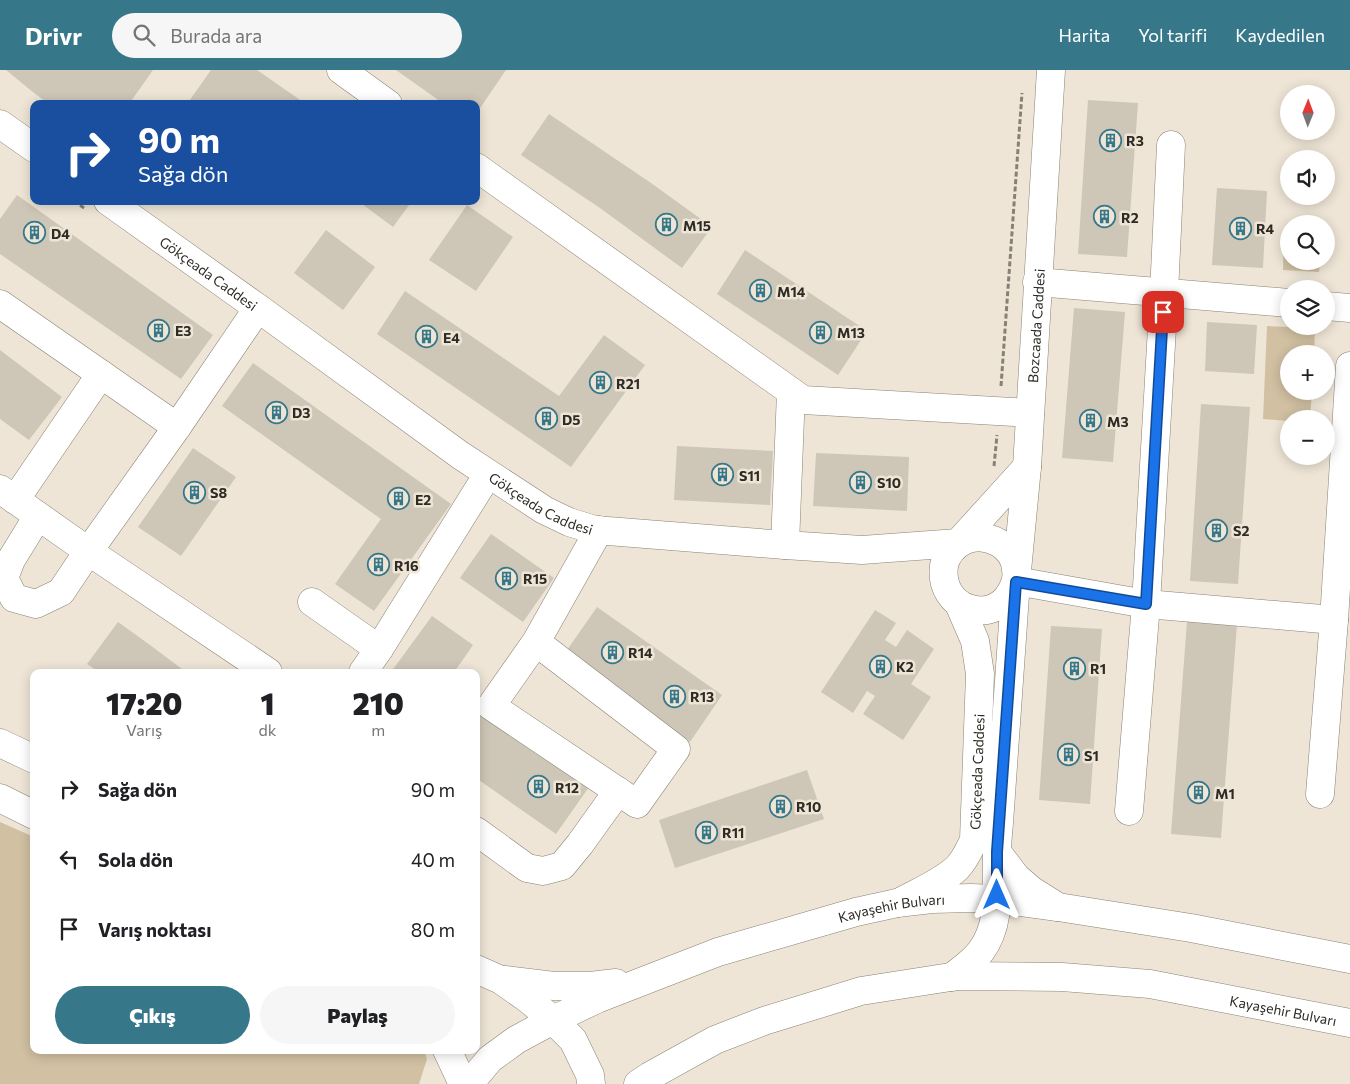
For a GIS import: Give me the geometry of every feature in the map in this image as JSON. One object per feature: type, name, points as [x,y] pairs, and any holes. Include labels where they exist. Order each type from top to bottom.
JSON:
[{"type":"street","points":[[341,70],[382,100]]},
{"type":"street","name":"Bozcaada Caddesi","points":[[1016,582],[1027,467],[1037,282],[1052,70]]},
{"type":"street","points":[[0,124],[30,145]]},
{"type":"street","points":[[1129,810],[1146,604],[1171,145]]},
{"type":"street","points":[[480,170],[803,400],[1030,413]]},
{"type":"street","name":"Gökçeada Caddesi","points":[[99,207],[258,308],[488,474],[544,510],[569,522],[595,530],[862,550],[958,543]]},
{"type":"street","points":[[1037,282],[1280,302]]},
{"type":"street","points":[[0,304],[177,428]]},
{"type":"street","points":[[1335,307],[1350,308]]},
{"type":"street","points":[[38,516],[11,560],[4,578],[14,598],[36,604],[61,592],[88,551],[177,428],[258,308]]},
{"type":"street","points":[[1320,794],[1334,620],[1350,366]]},
{"type":"street","points":[[101,374],[8,495],[264,669]]},
{"type":"street","points":[[785,545],[791,392]]},
{"type":"street","points":[[1016,582],[1011,593],[1003,602],[993,608],[982,610],[970,609],[959,604],[950,596],[943,574],[944,562],[950,551],[1027,467]]},
{"type":"street","points":[[365,669],[379,650],[488,474]]},
{"type":"street","points":[[536,642],[676,749],[637,804],[491,706],[536,642],[599,530]]},
{"type":"street","points":[[952,977],[981,951],[992,929],[995,914],[997,900],[997,852],[1016,582],[1016,569],[1013,557],[1005,547],[995,540],[983,537],[970,538],[958,543]]},
{"type":"street","points":[[1016,582],[1146,604],[1334,620]]},
{"type":"street","points":[[312,602],[379,650]]},
{"type":"street","name":"Gökçeada Caddesi","points":[[897,903],[942,880],[958,867],[974,840],[980,674],[975,642],[959,604]]},
{"type":"street","points":[[0,743],[30,757]]},
{"type":"street","points":[[480,834],[527,868],[543,871],[562,866],[618,791]]},
{"type":"street","points":[[0,798],[30,813]]},
{"type":"street","points":[[997,852],[1016,877],[1058,907]]},
{"type":"street","name":"Kayaşehir Bulvarı","points":[[469,1084],[490,1059],[516,1040],[597,998],[718,952],[856,912],[897,903],[971,898],[1058,907],[1191,928],[1350,959]]},
{"type":"street","points":[[480,971],[501,980],[528,998],[573,1040],[590,1075],[591,1084]]},
{"type":"street","name":"Kayaşehir Bulvarı","points":[[638,1084],[715,1040],[764,1022],[861,991],[952,977],[1062,977],[1150,984],[1350,1023]]},
{"type":"street","points":[[501,980],[554,986],[590,986],[651,978]]},
{"type":"street","points":[[442,1054],[444,1084]]},
{"type":"street","points":[[449,1054],[463,1084]]},
{"type":"path","points":[[994,469],[1022,89]]},
{"type":"shaded area","points":[[1283,270],[1319,270],[1319,272]]},
{"type":"shaded area","points":[[1267,326],[1280,327],[1280,335],[1315,335],[1314,345],[1280,345],[1280,400],[1311,400],[1311,410],[1280,410],[1280,420],[1263,419]]},
{"type":"shaded area","points":[[0,822],[30,835],[30,1054],[425,1054],[427,1059],[419,1084],[0,1084]]},
{"type":"building","points":[[6,70],[153,70],[132,100],[44,100]]},
{"type":"building","points":[[211,70],[257,70],[300,100],[190,100]]},
{"type":"building","points":[[396,70],[506,70],[480,108],[480,100],[438,100]]},
{"type":"building","points":[[1088,100],[1138,103],[1127,257],[1078,254]]},
{"type":"building","points":[[549,114],[712,227],[682,268],[600,208],[521,155]]},
{"type":"building","name":"R4","points":[[1217,188],[1267,191],[1263,268],[1212,265]]},
{"type":"building","points":[[17,195],[213,335],[181,379],[0,254],[0,219]]},
{"type":"building","points":[[363,205],[409,205],[393,227]]},
{"type":"building","points":[[467,205],[513,237],[476,291],[429,260]]},
{"type":"building","points":[[326,230],[375,267],[343,310],[294,273]]},
{"type":"building","points":[[745,250],[867,331],[838,375],[717,294]]},
{"type":"building","points":[[405,291],[559,396],[604,335],[645,365],[571,467],[377,334]]},
{"type":"building","points":[[1074,308],[1125,312],[1113,462],[1062,458]]},
{"type":"building","points":[[1207,322],[1257,325],[1254,374],[1205,371]]},
{"type":"building","points":[[0,350],[62,397],[29,440],[0,419]]},
{"type":"building","points":[[253,363],[451,504],[374,611],[335,584],[381,519],[222,406]]},
{"type":"building","points":[[1201,404],[1250,407],[1238,584],[1190,581]]},
{"type":"building","name":"S11","points":[[677,446],[773,451],[770,505],[674,500]]},
{"type":"building","name":"S8","points":[[193,448],[236,477],[181,556],[138,527]]},
{"type":"building","name":"S10","points":[[816,453],[909,457],[907,511],[813,506]]},
{"type":"building","name":"R15","points":[[491,534],[554,578],[523,622],[460,578]]},
{"type":"building","points":[[597,607],[722,695],[690,742],[565,653]]},
{"type":"building","name":"K2","points":[[875,610],[896,623],[885,640],[896,647],[907,630],[934,649],[911,684],[931,697],[903,740],[863,714],[875,696],[867,691],[853,713],[821,692]]},
{"type":"building","points":[[432,616],[473,645],[456,669],[393,669]]},
{"type":"building","points":[[1187,621],[1237,624],[1221,838],[1171,834]]},
{"type":"building","points":[[118,622],[182,669],[94,669],[87,664]]},
{"type":"building","points":[[1051,626],[1102,629],[1090,804],[1039,800]]},
{"type":"building","name":"R12","points":[[480,711],[589,787],[556,834],[480,781]]},
{"type":"building","points":[[807,770],[824,819],[675,868],[659,820]]},
{"type":"place","name":"R3","points":[[1110,140]]},
{"type":"place","name":"R2","points":[[1105,217]]},
{"type":"place","name":"M15","points":[[667,225]]},
{"type":"place","name":"R4","points":[[1240,228]]},
{"type":"place","name":"D4","points":[[35,233]]},
{"type":"place","name":"M14","points":[[761,291]]},
{"type":"place","name":"E3","points":[[159,330]]},
{"type":"place","name":"M13","points":[[821,332]]},
{"type":"place","name":"E4","points":[[427,337]]},
{"type":"place","name":"R21","points":[[600,383]]},
{"type":"place","name":"D3","points":[[276,412]]},
{"type":"place","name":"D5","points":[[546,419]]},
{"type":"place","name":"M3","points":[[1091,421]]},
{"type":"place","name":"S11","points":[[723,475]]},
{"type":"place","name":"S10","points":[[861,482]]},
{"type":"place","name":"S8","points":[[194,492]]},
{"type":"place","name":"E2","points":[[399,499]]},
{"type":"place","name":"S2","points":[[1217,530]]},
{"type":"place","name":"R16","points":[[378,565]]},
{"type":"place","name":"R15","points":[[507,578]]},
{"type":"place","name":"R14","points":[[612,652]]},
{"type":"place","name":"K2","points":[[880,666]]},
{"type":"place","name":"R1","points":[[1074,668]]},
{"type":"place","name":"R13","points":[[674,696]]},
{"type":"place","name":"S1","points":[[1068,755]]},
{"type":"place","name":"R12","points":[[539,787]]},
{"type":"place","name":"M1","points":[[1199,793]]},
{"type":"place","name":"R10","points":[[780,806]]},
{"type":"place","name":"R11","points":[[706,832]]},
{"type":"route","points":[[997,895],[997,852],[1016,582],[1146,604],[1163,312]]}]
